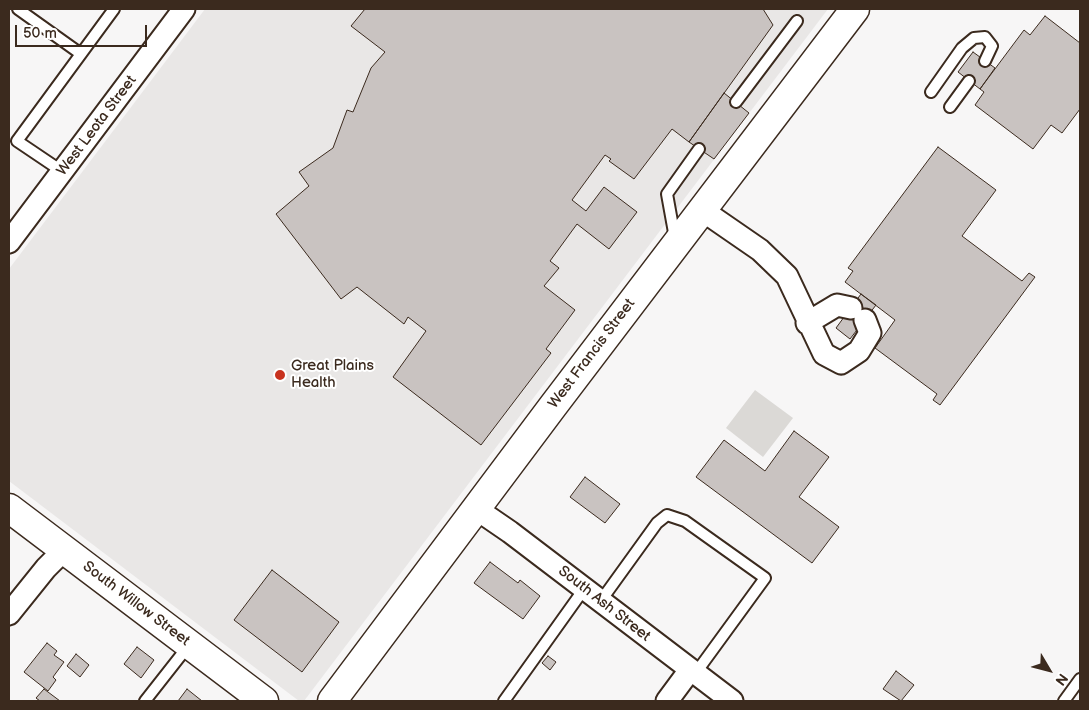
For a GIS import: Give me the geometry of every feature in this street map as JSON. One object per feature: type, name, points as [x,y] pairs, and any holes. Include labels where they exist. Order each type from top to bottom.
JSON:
[{"type":"street","name":"West Leota Street","points":[[9,242],[184,9]]},
{"type":"street","name":"West Francis Street","points":[[332,701],[475,508],[855,9]]},
{"type":"street","points":[[702,210],[760,250],[787,276],[808,323],[824,354],[840,363],[859,351],[870,333],[858,314],[837,305],[808,323]]},
{"type":"street","name":"South Willow Street","points":[[9,508],[264,701]]},
{"type":"street","name":"South Ash Street","points":[[475,508],[510,532],[732,701]]},
{"type":"street","points":[[9,614],[46,568],[64,550]]},
{"type":"street","points":[[667,701],[692,672]]},
{"type":"lane","points":[[18,9],[81,54]]},
{"type":"lane","points":[[63,172],[17,141],[114,9]]},
{"type":"lane","points":[[736,102],[797,22]]},
{"type":"lane","points":[[930,92],[962,48],[974,38],[985,37],[992,46],[985,61]]},
{"type":"lane","points":[[950,107],[969,81]]},
{"type":"lane","points":[[676,244],[667,194],[699,149]]},
{"type":"lane","points":[[504,701],[592,596],[657,523],[667,515],[685,521],[765,578],[692,672]]},
{"type":"lane","points":[[145,701],[189,645]]},
{"type":"lane","points":[[1064,701],[1080,679]]},
{"type":"shaded area","name":"Great Plains Health","points":[[205,9],[828,9],[304,701],[299,701],[9,481],[9,269]]},
{"type":"shaded area","points":[[755,390],[793,418],[763,457],[726,428]]},
{"type":"building","points":[[365,9],[763,9],[773,25],[689,142],[672,129],[634,179],[609,161],[611,159],[605,155],[572,200],[586,211],[604,187],[637,212],[609,249],[577,224],[550,261],[559,268],[544,286],[575,310],[546,349],[551,353],[481,445],[393,377],[426,331],[408,317],[404,324],[357,287],[341,299],[276,214],[309,186],[299,172],[333,148],[347,110],[353,112],[371,68],[385,52],[351,26]]},
{"type":"building","points":[[1045,16],[1080,43],[1080,109],[1062,133],[1051,125],[1033,149],[975,105],[984,92],[980,89],[1024,30],[1030,35]]},
{"type":"building","points":[[973,52],[995,68],[980,89],[958,72]]},
{"type":"building","points":[[724,93],[749,113],[714,159],[689,142]]},
{"type":"building","points":[[938,147],[996,190],[962,236],[1022,281],[1029,273],[1035,277],[940,405],[933,400],[937,394],[875,348],[895,320],[845,282],[853,271],[848,268]]},
{"type":"building","points":[[861,294],[876,305],[850,339],[836,328]]},
{"type":"building","points":[[794,431],[829,457],[799,497],[839,527],[812,563],[696,477],[724,440],[765,471]]},
{"type":"building","points":[[585,477],[620,504],[605,523],[570,497]]},
{"type":"building","points":[[490,562],[518,583],[520,580],[540,596],[523,619],[474,583]]},
{"type":"building","points":[[272,570],[339,622],[302,672],[234,620]]},
{"type":"building","points":[[47,643],[57,651],[54,655],[64,662],[53,677],[56,680],[48,691],[24,672]]},
{"type":"building","points":[[137,647],[154,660],[141,678],[124,664]]},
{"type":"building","points":[[76,654],[89,665],[80,677],[67,666]]},
{"type":"building","points":[[548,656],[556,662],[550,670],[542,663]]},
{"type":"building","points":[[896,671],[914,685],[901,701],[883,689]]},
{"type":"building","points":[[44,689],[60,701],[40,701],[36,698]]},
{"type":"building","points":[[187,689],[202,701],[178,701]]},
{"type":"place","name":"Great Plains Health","points":[[280,375]]}]
